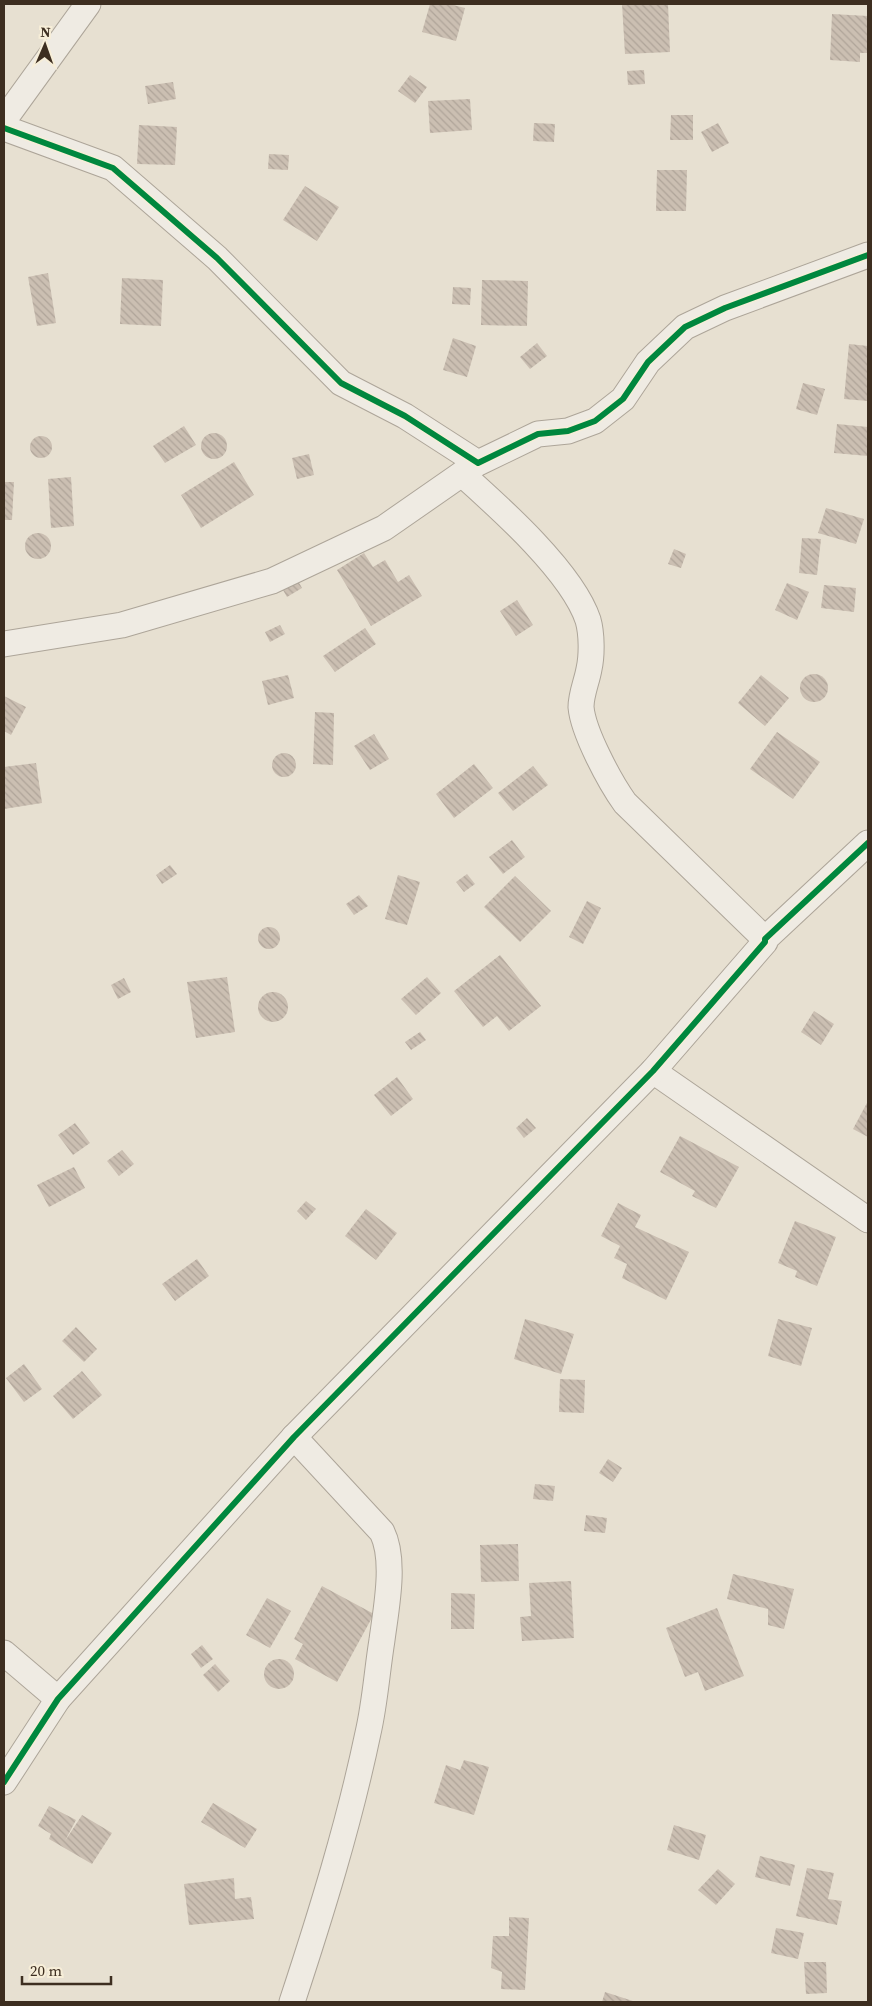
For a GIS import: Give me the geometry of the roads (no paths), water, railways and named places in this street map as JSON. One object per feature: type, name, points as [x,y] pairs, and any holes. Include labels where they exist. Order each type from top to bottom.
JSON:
[{"type":"street","points":[[4,120],[88,4]]},
{"type":"street","points":[[4,128],[113,168],[217,258],[340,383],[405,416],[470,468],[579,600],[588,622],[590,643],[590,668],[581,706],[584,722],[616,790],[625,803],[765,939]]},
{"type":"street","points":[[4,644],[122,625],[272,581],[384,528],[470,468],[538,434],[568,431],[595,421],[623,399],[648,362],[686,327],[725,308],[868,256]]},
{"type":"street","points":[[4,1782],[58,1699],[294,1437],[653,1071],[765,942],[765,939],[868,843]]},
{"type":"street","points":[[653,1071],[868,1220]]},
{"type":"street","points":[[292,2002],[322,1911],[369,1732],[385,1616],[389,1557],[388,1544],[382,1532],[294,1437]]},
{"type":"street","points":[[4,1653],[58,1699]]}]
